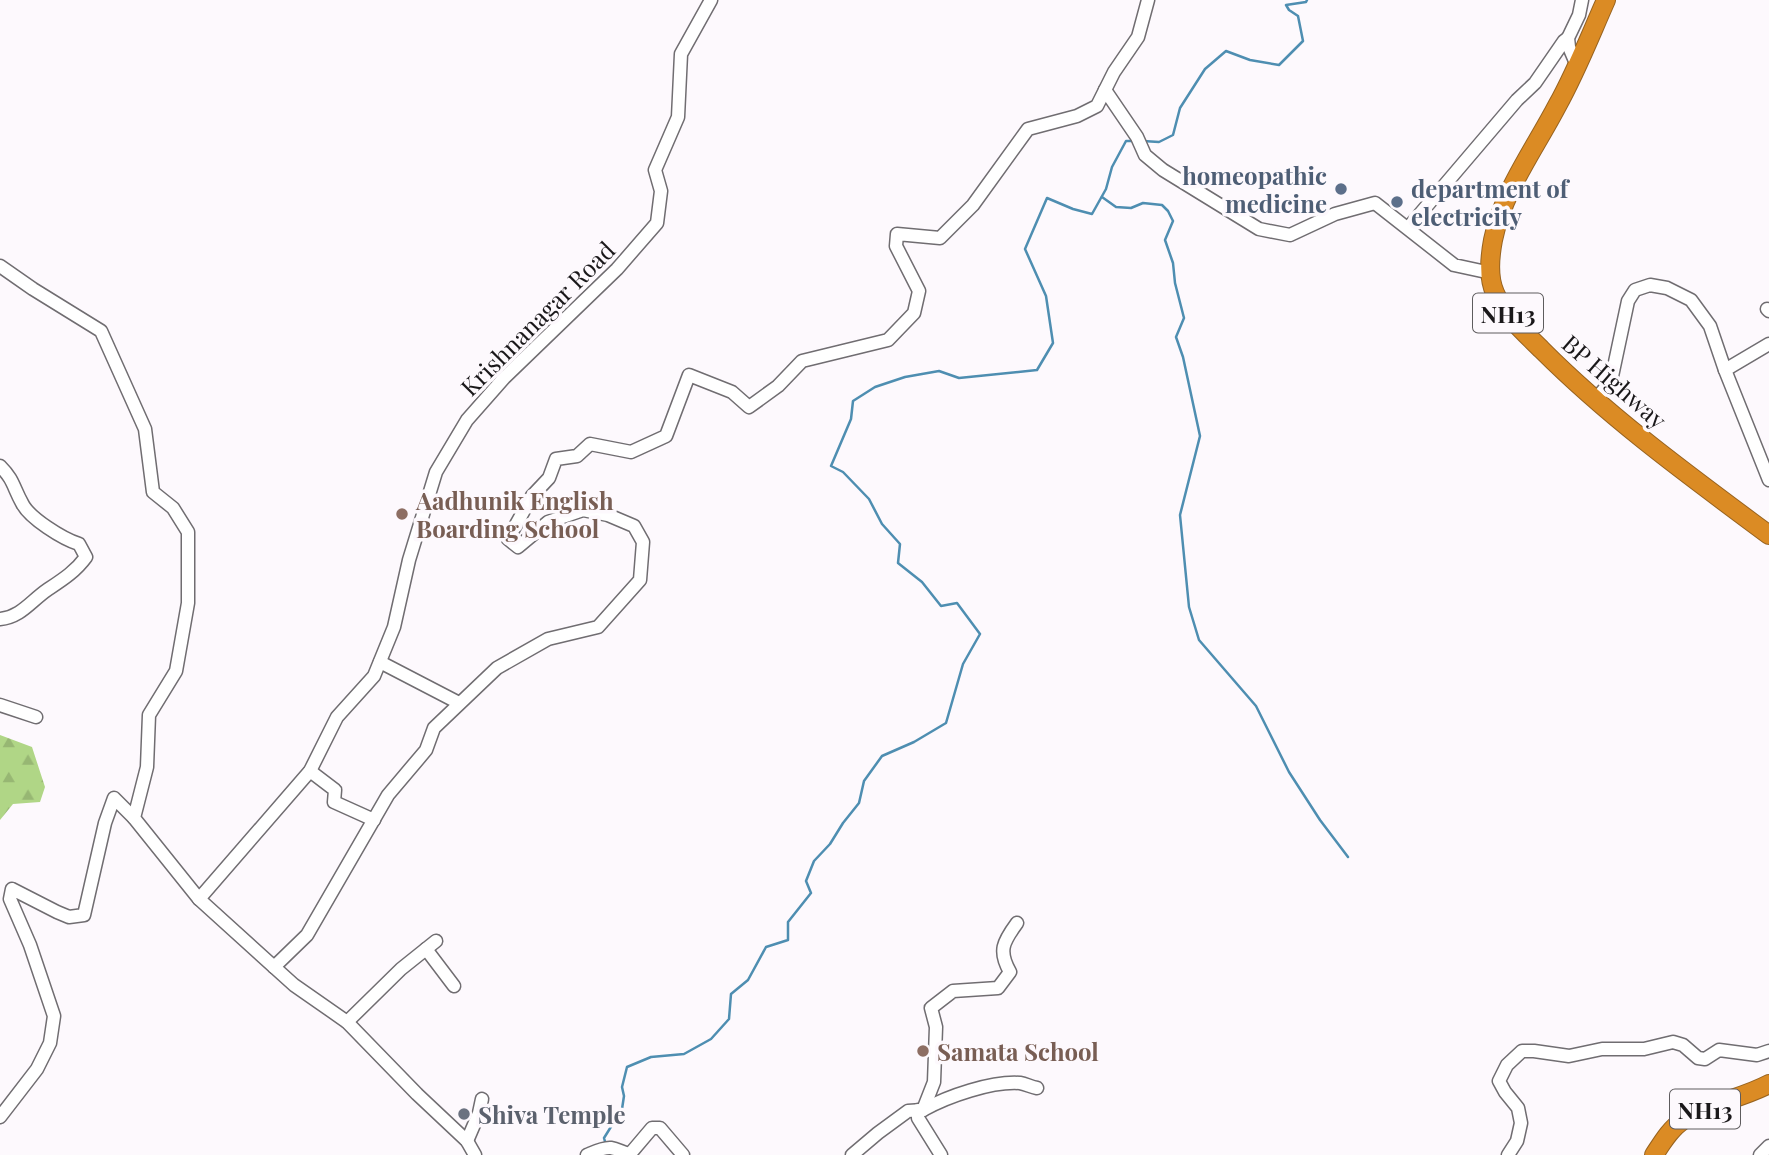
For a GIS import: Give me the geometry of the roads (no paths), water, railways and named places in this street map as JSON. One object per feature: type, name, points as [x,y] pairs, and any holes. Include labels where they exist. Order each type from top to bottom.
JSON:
[{"type":"highway","name":"BP Highway","points":[[1606,0],[1578,65],[1504,203],[1491,251],[1494,292],[1520,328],[1595,400],[1769,536]]},
{"type":"highway","name":"NH13","points":[[1654,1155],[1681,1121],[1769,1084]]},
{"type":"street","name":"Krishnanagar Road","points":[[199,899],[310,771],[337,717],[374,676],[394,627],[436,472],[467,420],[504,378],[617,269],[657,223],[661,191],[655,170],[678,117],[681,54],[711,0]]},
{"type":"street","points":[[274,967],[306,935],[388,796],[426,750],[434,729],[497,668],[548,639],[598,628],[640,580],[643,542],[634,526],[608,515],[583,510],[548,522],[518,547],[509,539],[532,496],[549,478],[556,459],[577,456],[590,444],[631,452],[666,436],[689,375],[732,392],[749,407],[778,386],[802,360],[888,340],[914,313],[919,291],[896,246],[897,234],[940,238],[973,205],[1028,129],[1077,116],[1097,106],[1114,72],[1138,37],[1148,0]]},
{"type":"street","points":[[1408,228],[1517,100],[1535,83],[1568,38],[1579,15],[1582,0]]},
{"type":"street","points":[[1568,38],[1569,47],[1578,65]]},
{"type":"street","points":[[1105,90],[1138,137],[1145,155],[1163,170],[1259,229],[1290,235],[1335,214],[1375,203],[1454,265],[1491,273]]},
{"type":"street","points":[[0,266],[101,331],[145,429],[153,492],[173,508],[188,532],[188,603],[176,671],[149,715],[147,767],[134,818]]},
{"type":"street","points":[[1595,400],[1611,381],[1628,301],[1635,290],[1650,285],[1667,288],[1691,300],[1710,326],[1769,480]]},
{"type":"street","points":[[1726,370],[1769,344]]},
{"type":"street","points":[[0,466],[13,481],[22,505],[30,514],[69,541],[79,544],[86,557],[77,569],[45,591],[31,605],[18,614],[0,619]]},
{"type":"street","points":[[380,662],[459,703]]},
{"type":"street","points":[[0,705],[36,717]]},
{"type":"street","points":[[310,771],[335,790],[334,802],[373,820]]},
{"type":"street","points":[[0,1117],[37,1069],[50,1043],[54,1016],[30,945],[10,899],[12,889],[57,912],[69,916],[84,915],[105,823],[114,798],[134,818],[199,899],[310,998],[347,1022],[475,1151]]},
{"type":"street","points":[[941,1155],[918,1118],[934,1082],[936,1027],[931,1008],[953,991],[998,988],[1010,972],[1002,950],[1017,923]]},
{"type":"street","points":[[347,1022],[401,969],[431,945],[454,986]]},
{"type":"street","points":[[1508,1155],[1517,1141],[1521,1123],[1518,1108],[1499,1081],[1507,1065],[1521,1051],[1569,1056],[1602,1049],[1644,1048],[1673,1042],[1683,1045],[1698,1058],[1705,1059],[1718,1050],[1757,1055],[1769,1051]]},
{"type":"street","points":[[852,1155],[908,1111],[920,1110],[981,1088],[1021,1083],[1037,1088]]},
{"type":"street","points":[[475,1151],[482,1099]]},
{"type":"street","points":[[587,1155],[609,1148],[630,1154],[652,1128],[660,1128],[683,1155]]},
{"type":"street","points":[[1760,1155],[1769,1146]]},
{"type":"waterway","points":[[1143,141],[1159,142],[1173,135],[1180,108],[1205,69],[1226,51],[1250,60],[1279,65],[1303,41],[1298,16],[1286,5],[1307,0]]},
{"type":"waterway","points":[[606,1145],[604,1138],[622,1109],[622,1087],[627,1067],[651,1057],[684,1054],[711,1039],[729,1019],[731,994],[748,980],[766,947],[788,940],[788,922],[811,893],[806,881],[814,861],[830,844],[859,803],[864,781],[882,756],[914,742],[946,723],[963,664],[980,634],[957,603],[941,606],[922,582],[898,563],[900,544],[882,524],[869,499],[843,472],[831,466],[851,419],[853,401],[875,387],[905,377],[939,371],[959,378],[1037,370],[1053,343],[1046,296],[1025,249],[1047,198],[1092,214],[1106,189],[1112,167],[1126,141],[1133,141]]},
{"type":"waterway","points":[[1102,197],[1116,207],[1131,208],[1143,203],[1162,205],[1173,221],[1165,240],[1173,263],[1184,318],[1176,337],[1200,436],[1180,515],[1189,607],[1199,640],[1256,706],[1289,772],[1348,857]]},
{"type":"place","name":"homeopathic medicine","points":[[1341,189]]},
{"type":"place","name":"department of electricity","points":[[1397,202]]},
{"type":"place","name":"Aadhunik English Boarding School","points":[[402,514]]},
{"type":"place","name":"Samata School","points":[[923,1051]]},
{"type":"place","name":"Shiva Temple","points":[[464,1114]]}]
